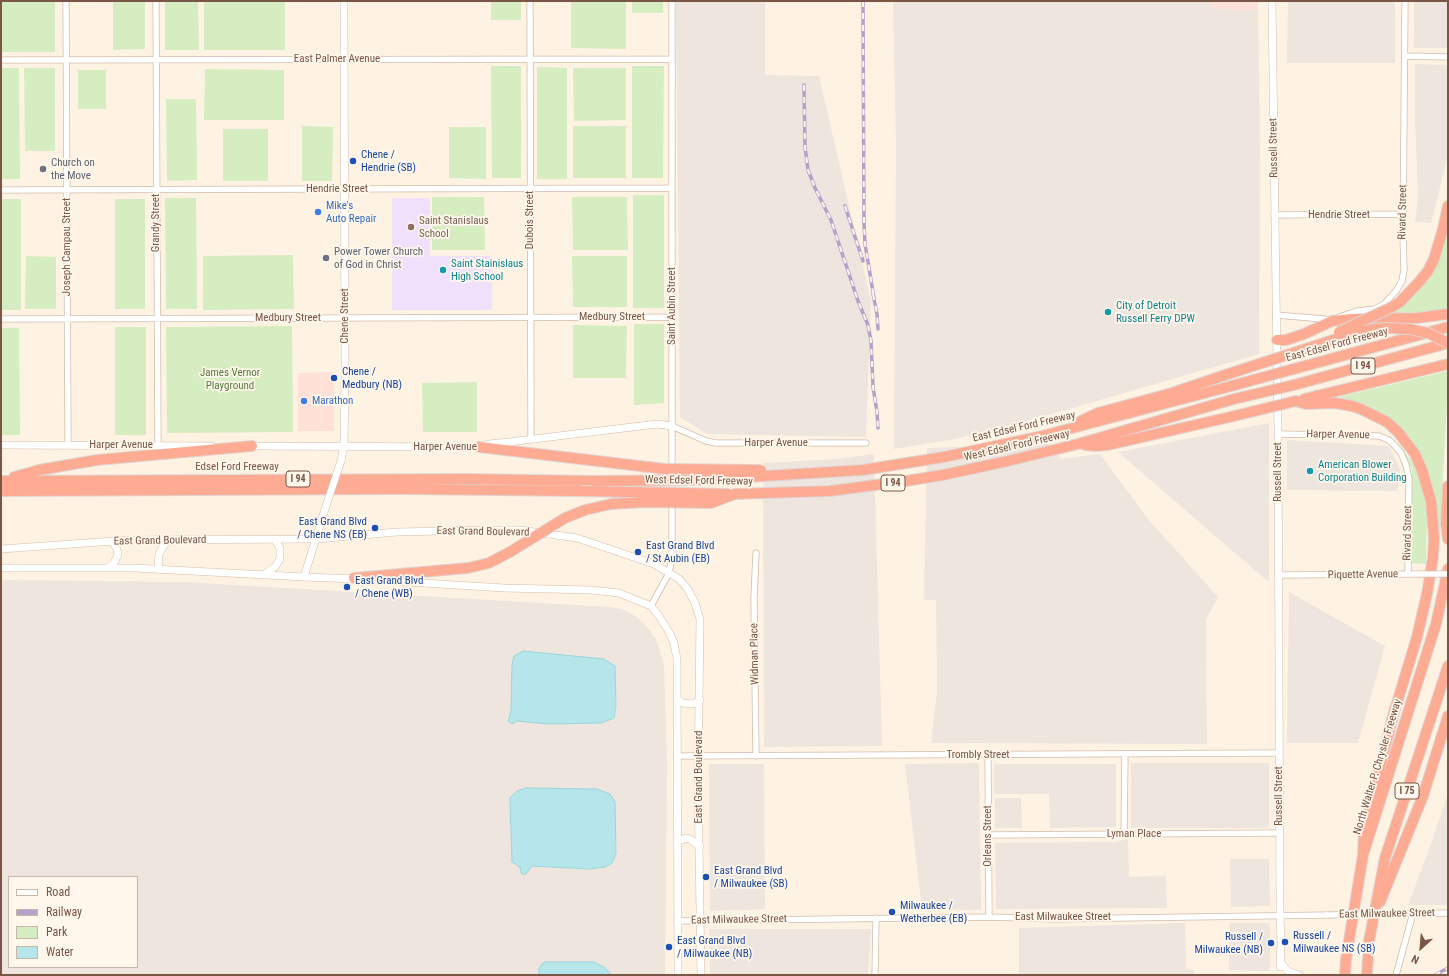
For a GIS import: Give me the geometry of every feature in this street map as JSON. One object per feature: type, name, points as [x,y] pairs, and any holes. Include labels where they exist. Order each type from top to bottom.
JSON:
[{"type":"highway","points":[[1295,352],[1387,310],[1400,302],[1428,271],[1434,259],[1448,206]]},
{"type":"highway","points":[[1277,340],[1286,340],[1304,334],[1332,321],[1352,319],[1399,319],[1448,314]]},
{"type":"highway","name":"East Edsel Ford Freeway","points":[[594,481],[699,480],[863,470],[944,458],[1067,429],[1448,327]]},
{"type":"highway","points":[[1067,429],[1098,413],[1172,393],[1355,333],[1386,328],[1409,329],[1428,334],[1448,343]]},
{"type":"highway","name":"West Edsel Ford Freeway","points":[[580,491],[735,494],[830,491],[875,486],[943,475],[1048,452],[1234,399],[1294,385],[1448,343]]},
{"type":"highway","points":[[1078,444],[1097,446],[1108,445],[1296,401],[1327,398],[1448,364]]},
{"type":"highway","points":[[1327,398],[1361,409],[1387,422],[1398,432],[1415,454],[1422,470],[1431,501],[1433,518],[1433,557],[1427,594],[1417,637],[1393,716],[1364,829],[1363,855]]},
{"type":"highway","points":[[2,484],[39,470],[97,460],[252,446]]},
{"type":"highway","points":[[479,447],[665,469],[863,470]]},
{"type":"highway","name":"Edsel Ford Freeway","points":[[2,484],[466,479],[594,481]]},
{"type":"highway","name":"Edsel Ford Freeway","points":[[2,484],[580,491]]},
{"type":"highway","points":[[1448,486],[1446,524],[1448,539]]},
{"type":"highway","points":[[354,578],[468,568],[489,563],[510,552],[565,518],[591,508],[611,504],[646,502],[711,503],[735,494]]},
{"type":"highway","name":"North Walter P. Chrysler Freeway","points":[[1345,975],[1346,959],[1363,855],[1436,624],[1448,569]]},
{"type":"highway","name":"I 75","points":[[1367,975],[1369,941],[1385,858],[1448,666]]},
{"type":"highway","points":[[1373,919],[1420,803],[1448,716]]},
{"type":"main road","name":"Chene Street","points":[[304,577],[341,460],[344,446],[344,1]]},
{"type":"main road","name":"Russell Street","points":[[1272,1],[1278,434],[1280,914],[1282,975]]},
{"type":"main road","name":"Harper Avenue","points":[[1,445],[479,447],[489,444],[657,424],[672,426]]},
{"type":"main road","name":"East Grand Boulevard","points":[[1,549],[112,542],[316,539],[397,532],[520,530],[577,538],[654,564],[679,579],[687,588],[695,603],[700,619],[699,756],[701,973]]},
{"type":"main road","points":[[158,569],[158,554],[164,545],[170,540]]},
{"type":"main road","points":[[263,575],[275,567],[280,559],[280,548],[275,540]]},
{"type":"main road","points":[[109,567],[114,563],[118,555],[117,549],[112,542]]},
{"type":"main road","points":[[1,568],[109,567],[304,577],[354,578],[504,588],[591,590],[619,593],[651,606]]},
{"type":"main road","name":"East Grand Boulevard","points":[[651,606],[674,643],[677,659],[678,975]]},
{"type":"main road","points":[[677,699],[683,703],[690,704],[700,700]]},
{"type":"main road","points":[[677,842],[686,838],[690,839],[700,847]]},
{"type":"main road","points":[[1281,965],[1288,971],[1298,975]]},
{"type":"street","name":"Joseph Campau Street","points":[[66,1],[68,445]]},
{"type":"street","name":"Grandy Street","points":[[156,1],[158,445]]},
{"type":"street","name":"Dubois Street","points":[[530,1],[531,439]]},
{"type":"street","name":"Saint Aubin Street","points":[[651,606],[669,573],[672,557],[672,1]]},
{"type":"street","name":"Rivard Street","points":[[1332,321],[1346,314],[1376,309],[1384,304],[1396,291],[1402,281],[1404,270],[1403,214],[1406,1]]},
{"type":"street","points":[[1406,56],[1448,56]]},
{"type":"street","name":"East Palmer Avenue","points":[[1,60],[672,59]]},
{"type":"street","name":"Hendrie Street","points":[[1,190],[672,188]]},
{"type":"street","name":"Hendrie Street","points":[[1274,215],[1403,214]]},
{"type":"street","points":[[1276,315],[1332,321]]},
{"type":"street","name":"Medbury Street","points":[[1,318],[672,317]]},
{"type":"street","name":"Harper Avenue","points":[[672,426],[706,441],[716,443],[866,443]]},
{"type":"street","name":"Harper Avenue","points":[[1278,434],[1379,436],[1389,440],[1396,447]]},
{"type":"street","name":"Rivard Street","points":[[1396,447],[1401,453],[1406,465],[1409,480],[1408,574]]},
{"type":"street","name":"Widman Place","points":[[756,553],[754,598],[756,756]]},
{"type":"street","name":"Piquette Avenue","points":[[1279,575],[1448,574]]},
{"type":"street","name":"Trombly Street","points":[[677,756],[1279,753]]},
{"type":"street","points":[[1124,834],[1125,754]]},
{"type":"street","name":"Orleans Street","points":[[988,755],[989,917]]},
{"type":"street","name":"Lyman Place","points":[[988,835],[1280,834]]},
{"type":"street","points":[[1396,975],[1413,913]]},
{"type":"street","name":"East Milwaukee Street","points":[[677,921],[989,917],[1054,919],[1280,914],[1448,913]]},
{"type":"street","points":[[875,975],[876,918]]},
{"type":"shaded area","points":[[676,1],[765,1],[765,75],[819,76],[871,301],[866,437],[707,434],[680,417]]},
{"type":"shaded area","points":[[893,1],[1212,1],[1212,9],[1258,10],[1260,149],[1259,354],[1017,424],[955,439],[894,449],[896,143]]},
{"type":"shaded area","points":[[1212,1],[1258,1],[1258,10],[1212,9]]},
{"type":"shaded area","points":[[1288,1],[1395,1],[1395,63],[1287,63]]},
{"type":"shaded area","points":[[1414,1],[1448,1],[1448,48],[1414,48]]},
{"type":"shaded area","points":[[1415,64],[1448,65],[1448,156],[1431,223],[1415,222],[1418,198],[1415,119]]},
{"type":"shaded area","name":"Saint Stanislaus School","points":[[392,198],[430,198],[430,256],[492,256],[492,310],[392,310]]},
{"type":"shaded area","points":[[334,372],[334,431],[298,431],[298,373]]},
{"type":"shaded area","points":[[1269,423],[1269,581],[1118,452]]},
{"type":"shaded area","points":[[1287,440],[1389,446],[1400,469],[1398,491],[1287,490]]},
{"type":"shaded area","points":[[1049,444],[1061,459],[1100,454],[1148,519],[1218,597],[1206,620],[1207,744],[931,743],[937,690],[936,600],[924,600],[927,448]]},
{"type":"shaded area","points":[[874,454],[882,746],[764,747],[763,463],[838,459]]},
{"type":"shaded area","points":[[1,580],[183,582],[609,607],[622,609],[634,615],[644,623],[651,632],[657,642],[664,664],[667,765],[665,975],[1,975]]},
{"type":"shaded area","points":[[1289,592],[1385,646],[1358,743],[1287,743]]},
{"type":"shaded area","points":[[979,763],[981,910],[922,909],[905,764]]},
{"type":"shaded area","points":[[1131,763],[1269,763],[1269,828],[1131,828]]},
{"type":"shaded area","points":[[709,764],[764,764],[765,909],[710,911]]},
{"type":"shaded area","points":[[994,764],[1116,764],[1116,827],[1050,828],[1049,794],[994,794]]},
{"type":"shaded area","points":[[1448,793],[1448,905],[1408,905],[1429,850]]},
{"type":"shaded area","points":[[995,798],[1021,798],[1022,828],[995,828]]},
{"type":"shaded area","points":[[1128,839],[1129,877],[1166,876],[1167,908],[996,909],[995,843],[1115,842]]},
{"type":"shaded area","points":[[1230,859],[1269,859],[1270,906],[1231,907]]},
{"type":"shaded area","points":[[1185,923],[1186,969],[1194,970],[1194,975],[1019,975],[1019,928]]},
{"type":"shaded area","points":[[1229,923],[1270,923],[1270,971],[1229,970]]},
{"type":"shaded area","points":[[709,929],[871,929],[868,975],[710,975]]},
{"type":"green space","points":[[1,1],[55,1],[55,52],[1,52]]},
{"type":"green space","points":[[113,1],[145,1],[145,49],[113,50]]},
{"type":"green space","points":[[165,1],[198,1],[199,50],[165,50]]},
{"type":"green space","points":[[204,1],[285,1],[285,50],[204,50]]},
{"type":"green space","points":[[491,1],[521,1],[521,20],[491,20]]},
{"type":"green space","points":[[571,1],[626,1],[626,49],[571,48]]},
{"type":"green space","points":[[632,1],[663,1],[663,13],[632,13]]},
{"type":"green space","points":[[491,66],[521,66],[521,178],[492,178]]},
{"type":"green space","points":[[632,66],[664,66],[663,178],[632,178]]},
{"type":"green space","points":[[537,67],[567,68],[567,179],[537,179]]},
{"type":"green space","points":[[1,68],[19,68],[20,179],[1,179]]},
{"type":"green space","points":[[24,68],[55,68],[55,151],[25,151]]},
{"type":"green space","points":[[573,68],[626,68],[626,120],[574,121]]},
{"type":"green space","points":[[205,69],[284,70],[284,120],[204,120]]},
{"type":"green space","points":[[78,70],[106,70],[106,109],[78,109]]},
{"type":"green space","points":[[166,99],[196,99],[197,180],[167,181]]},
{"type":"green space","points":[[302,126],[333,127],[332,181],[302,181]]},
{"type":"green space","points":[[573,126],[626,126],[626,178],[573,178]]},
{"type":"green space","points":[[449,127],[486,127],[486,179],[449,178]]},
{"type":"green space","points":[[223,129],[268,129],[268,181],[223,181]]},
{"type":"green space","points":[[633,195],[664,195],[664,308],[633,308]]},
{"type":"green space","points":[[432,197],[484,197],[485,250],[432,250]]},
{"type":"green space","points":[[572,197],[627,197],[628,250],[573,250]]},
{"type":"green space","points":[[165,198],[196,198],[197,309],[166,309]]},
{"type":"green space","points":[[1,199],[21,199],[21,310],[1,310]]},
{"type":"green space","points":[[115,199],[145,199],[145,309],[115,309]]},
{"type":"green space","points":[[1448,224],[1448,309],[1424,313],[1380,316],[1409,298]]},
{"type":"green space","points":[[293,255],[294,309],[203,310],[203,256]]},
{"type":"green space","points":[[26,256],[56,257],[56,309],[25,309]]},
{"type":"green space","points":[[572,256],[627,256],[627,307],[573,307]]},
{"type":"green space","points":[[634,324],[664,324],[664,403],[634,405]]},
{"type":"green space","points":[[573,325],[627,326],[626,378],[573,378]]},
{"type":"green space","name":"James Vernor Playground","points":[[292,326],[293,432],[167,433],[166,327]]},
{"type":"green space","points":[[115,327],[146,327],[146,435],[115,435]]},
{"type":"green space","points":[[1,328],[19,328],[20,435],[1,435]]},
{"type":"green space","points":[[1448,371],[1440,529],[1437,528],[1436,507],[1429,476],[1420,452],[1359,404],[1339,397]]},
{"type":"green space","points":[[477,382],[477,432],[423,432],[422,383]]},
{"type":"green space","points":[[1400,445],[1415,467],[1420,479],[1424,497],[1427,513],[1426,564],[1411,563],[1412,470]]},
{"type":"water","points":[[523,651],[604,659],[615,666],[616,706],[614,718],[601,723],[548,724],[517,721],[512,724],[508,721],[511,712],[512,665],[514,656]]},
{"type":"water","points":[[526,788],[597,789],[610,794],[615,802],[616,854],[612,863],[605,867],[589,869],[532,866],[525,875],[521,873],[520,867],[512,862],[510,798],[517,791]]},
{"type":"water","points":[[545,962],[594,962],[604,967],[611,975],[539,975],[539,969]]},
{"type":"railway","points":[[863,1],[864,223],[865,244],[874,298]]},
{"type":"railway","points":[[804,85],[805,147],[808,170],[831,220],[858,301],[868,325],[871,341],[873,387],[878,428]]},
{"type":"railway","points":[[845,206],[863,261]]},
{"type":"railway","points":[[873,294],[878,329]]},
{"type":"railway","points":[[1435,975],[1448,968]]},
{"type":"place","name":"Chene / Hendrie (SB)","points":[[353,161]]},
{"type":"place","name":"Church on the Move","points":[[43,169]]},
{"type":"place","name":"Mike's Auto Repair","points":[[318,212]]},
{"type":"place","name":"Saint Stanislaus School","points":[[411,227]]},
{"type":"place","name":"Power Tower Church of God in Christ","points":[[326,258]]},
{"type":"place","name":"Saint Stainislaus High School","points":[[443,270]]},
{"type":"place","name":"City of Detroit Russell Ferry DPW","points":[[1108,312]]},
{"type":"place","name":"Chene / Medbury (NB)","points":[[334,378]]},
{"type":"place","name":"Marathon","points":[[304,401]]},
{"type":"place","name":"American Blower Corporation Building","points":[[1310,471]]},
{"type":"place","name":"East Grand Blvd / Chene NS (EB)","points":[[375,528]]},
{"type":"place","name":"East Grand Blvd / St Aubin (EB)","points":[[638,552]]},
{"type":"place","name":"East Grand Blvd / Chene (WB)","points":[[347,587]]},
{"type":"place","name":"East Grand Blvd / Milwaukee (SB)","points":[[706,877]]},
{"type":"place","name":"Milwaukee / Wetherbee (EB)","points":[[892,912]]},
{"type":"place","name":"Russell / Milwaukee NS (SB)","points":[[1285,942]]},
{"type":"place","name":"Russell / Milwaukee (NB)","points":[[1271,943]]},
{"type":"place","name":"East Grand Blvd / Milwaukee (NB)","points":[[669,947]]}]
